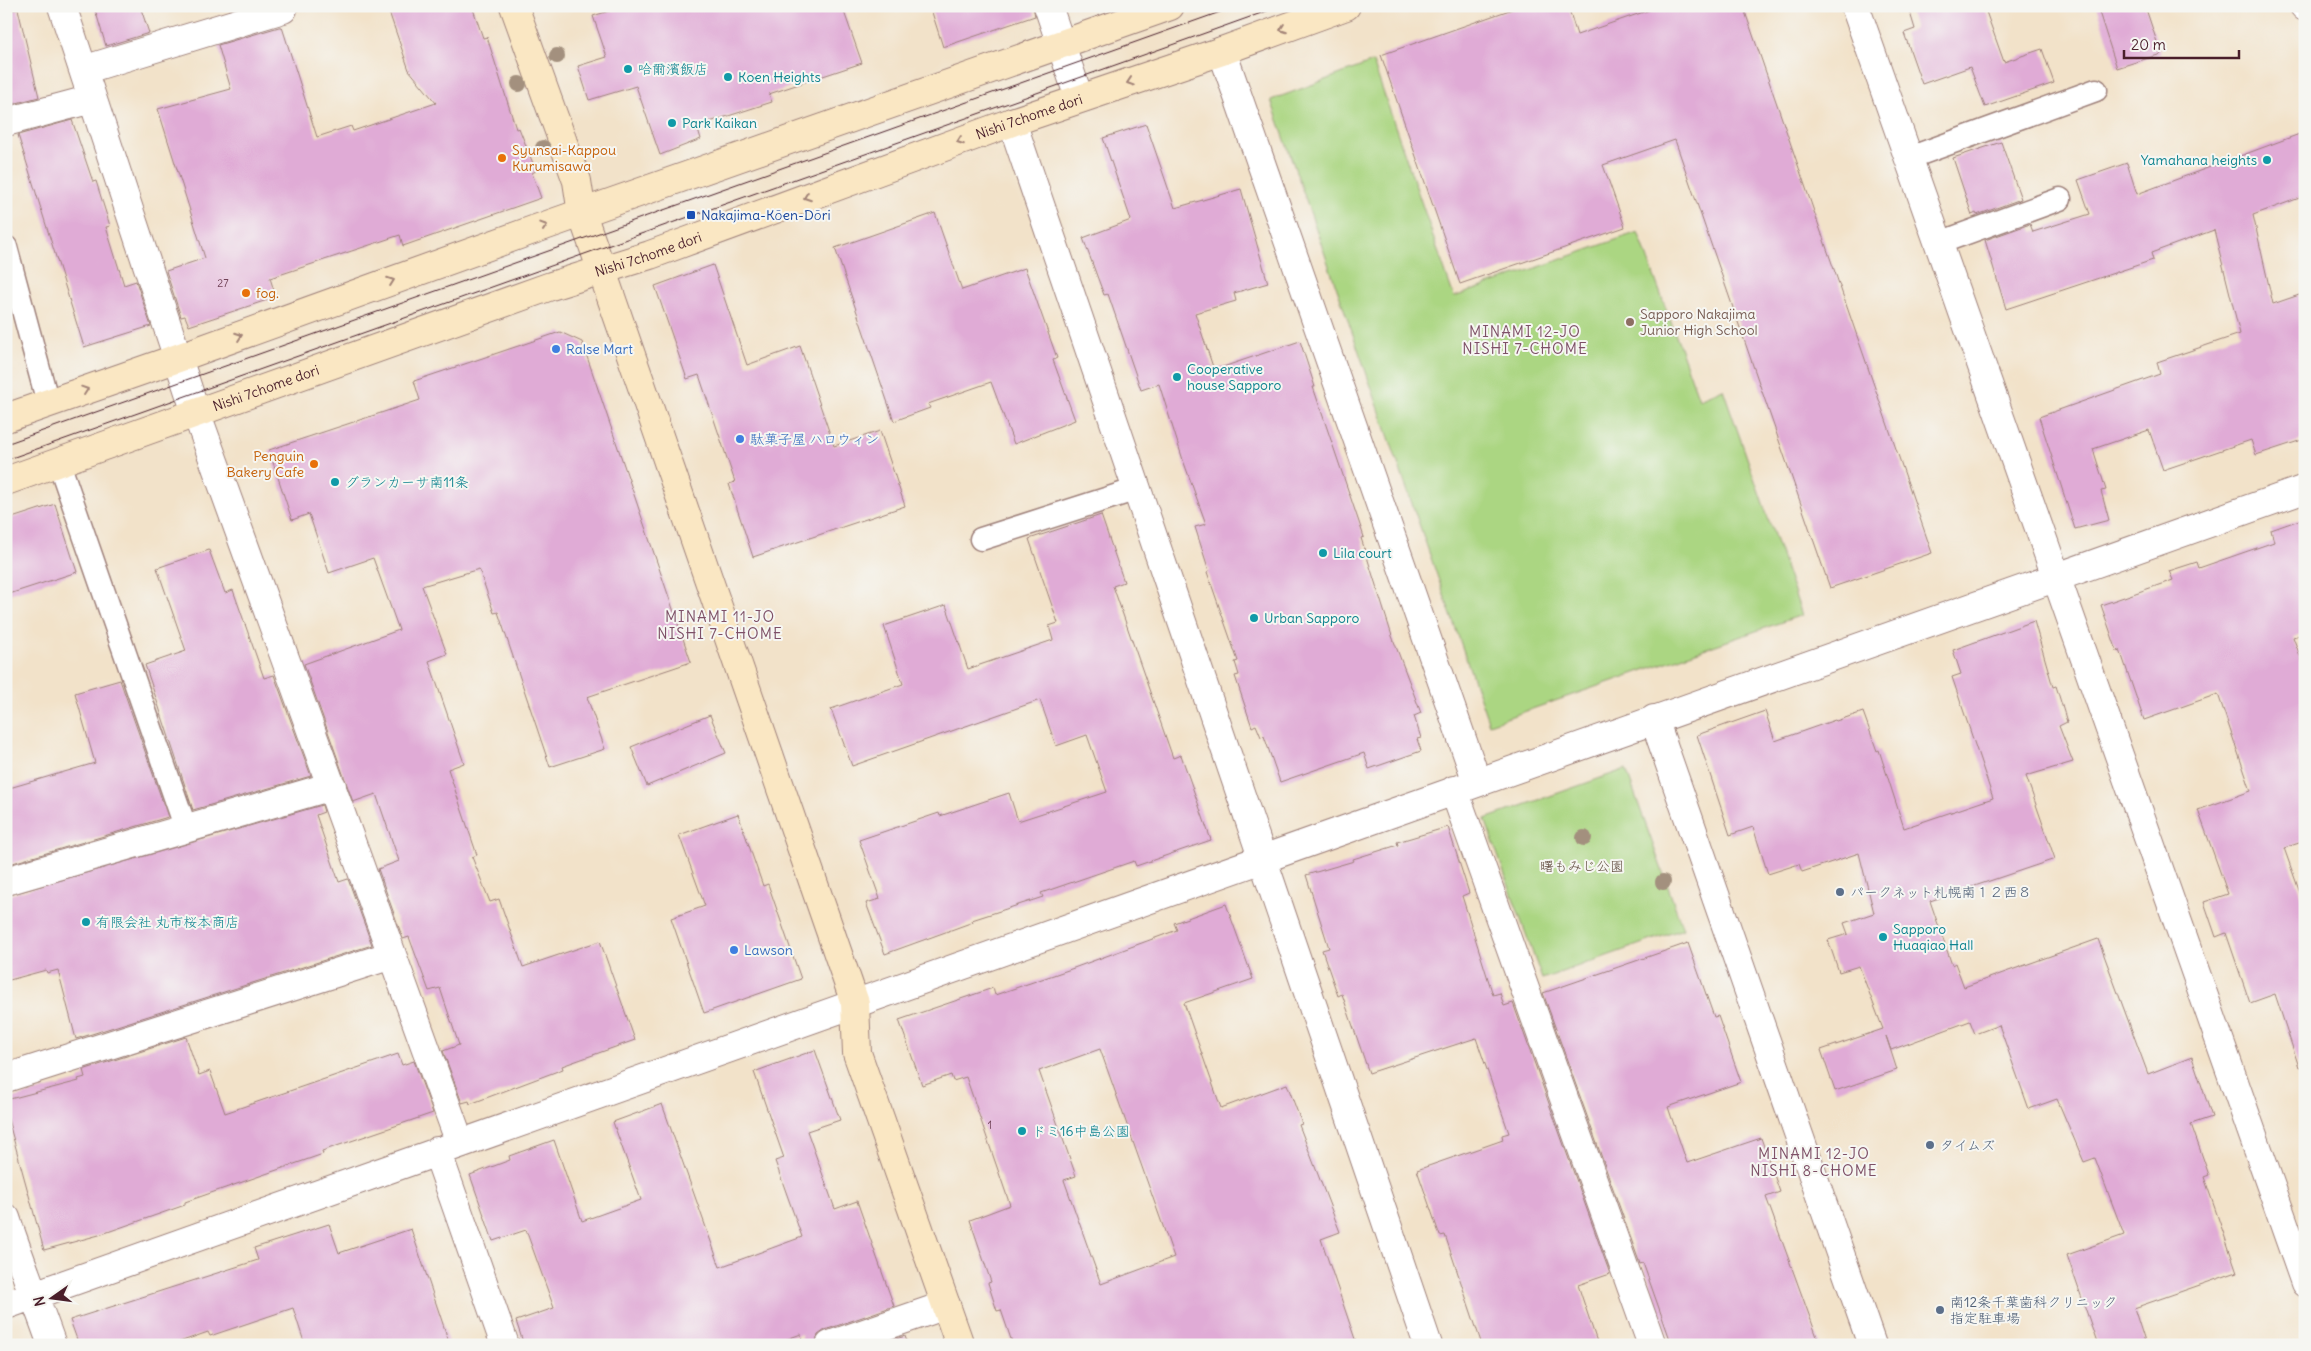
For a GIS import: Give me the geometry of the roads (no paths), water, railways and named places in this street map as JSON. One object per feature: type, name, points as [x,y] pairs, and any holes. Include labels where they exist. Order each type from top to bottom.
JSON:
[{"type":"street","points":[[62,6],[197,414],[392,955],[505,1345]]},
{"type":"street","points":[[514,6],[577,182],[582,214],[854,1003],[857,1053],[960,1345]]},
{"type":"street","points":[[1048,6],[1080,98]]},
{"type":"street","points":[[6,418],[1170,6]]},
{"type":"street","name":"Nishi 7chome dori","points":[[6,481],[551,286],[650,256],[1012,122],[1222,51],[1346,6]]},
{"type":"street","points":[[1855,6],[2305,1284]]},
{"type":"street","points":[[83,70],[283,8]]},
{"type":"street","points":[[1222,51],[1652,1345]]},
{"type":"street","points":[[6,122],[92,99]]},
{"type":"street","points":[[1012,122],[1428,1345]]},
{"type":"street","points":[[6,1305],[2305,489]]},
{"type":"street","points":[[1654,719],[1872,1345]]},
{"type":"street","points":[[6,881],[332,786]]},
{"type":"street","points":[[6,1078],[392,955]]},
{"type":"street","points":[[6,1218],[22,1270],[34,1295],[52,1345]]},
{"type":"street","points":[[830,1345],[946,1305]]},
{"type":"lane","points":[[1909,158],[2096,90]]},
{"type":"lane","points":[[1938,243],[2060,199]]},
{"type":"lane","points":[[6,247],[48,403]]},
{"type":"lane","points":[[59,463],[186,829]]},
{"type":"lane","points":[[981,539],[1137,489]]},
{"type":"tram line","points":[[6,444],[1237,6]]},
{"type":"tram line","points":[[6,460],[1281,6]]},
{"type":"place","name":"哈爾濱飯店","points":[[628,69]]},
{"type":"place","name":"Koen Heights","points":[[728,77]]},
{"type":"place","name":"Park Kaikan","points":[[672,123]]},
{"type":"place","name":"Syunsai-Kappou Kurumisawa","points":[[502,158]]},
{"type":"place","name":"Yamahana heights","points":[[2267,160]]},
{"type":"place","name":"Nakajima-Kōen-Dōri","points":[[691,215]]},
{"type":"place","name":"fog.","points":[[246,293]]},
{"type":"place","name":"Sapporo Nakajima Junior High School","points":[[1630,322]]},
{"type":"place","name":"Ralse Mart","points":[[556,349]]},
{"type":"place","name":"Cooperative house Sapporo","points":[[1177,377]]},
{"type":"place","name":"駄菓子屋 ハロウィン","points":[[740,439]]},
{"type":"place","name":"Penguin Bakery Cafe","points":[[314,464]]},
{"type":"place","name":"グランカーサ南11条","points":[[335,482]]},
{"type":"place","name":"Lila court","points":[[1323,553]]},
{"type":"place","name":"Urban Sapporo","points":[[1254,618]]},
{"type":"place","name":"パークネット札幌南１２西８","points":[[1840,892]]},
{"type":"place","name":"有限会社 丸市桜本商店","points":[[86,922]]},
{"type":"place","name":"Sapporo Huaqiao Hall","points":[[1883,937]]},
{"type":"place","name":"Lawson","points":[[734,950]]},
{"type":"place","name":"ドミ16中島公園","points":[[1022,1131]]},
{"type":"place","name":"タイムズ","points":[[1930,1145]]},
{"type":"place","name":"南12条千葉歯科クリニック 指定駐車場","points":[[1940,1310]]},
{"type":"district","name":"MINAMI 12-JO NISHI 7-CHOME","points":[[1525,340]]},
{"type":"district","name":"MINAMI 11-JO NISHI 7-CHOME","points":[[720,626]]},
{"type":"district","name":"MINAMI 12-JO NISHI 8-CHOME","points":[[1814,1162]]},
{"type":"park label","name":"曙もみじ公園","points":[[1582,866]]}]
